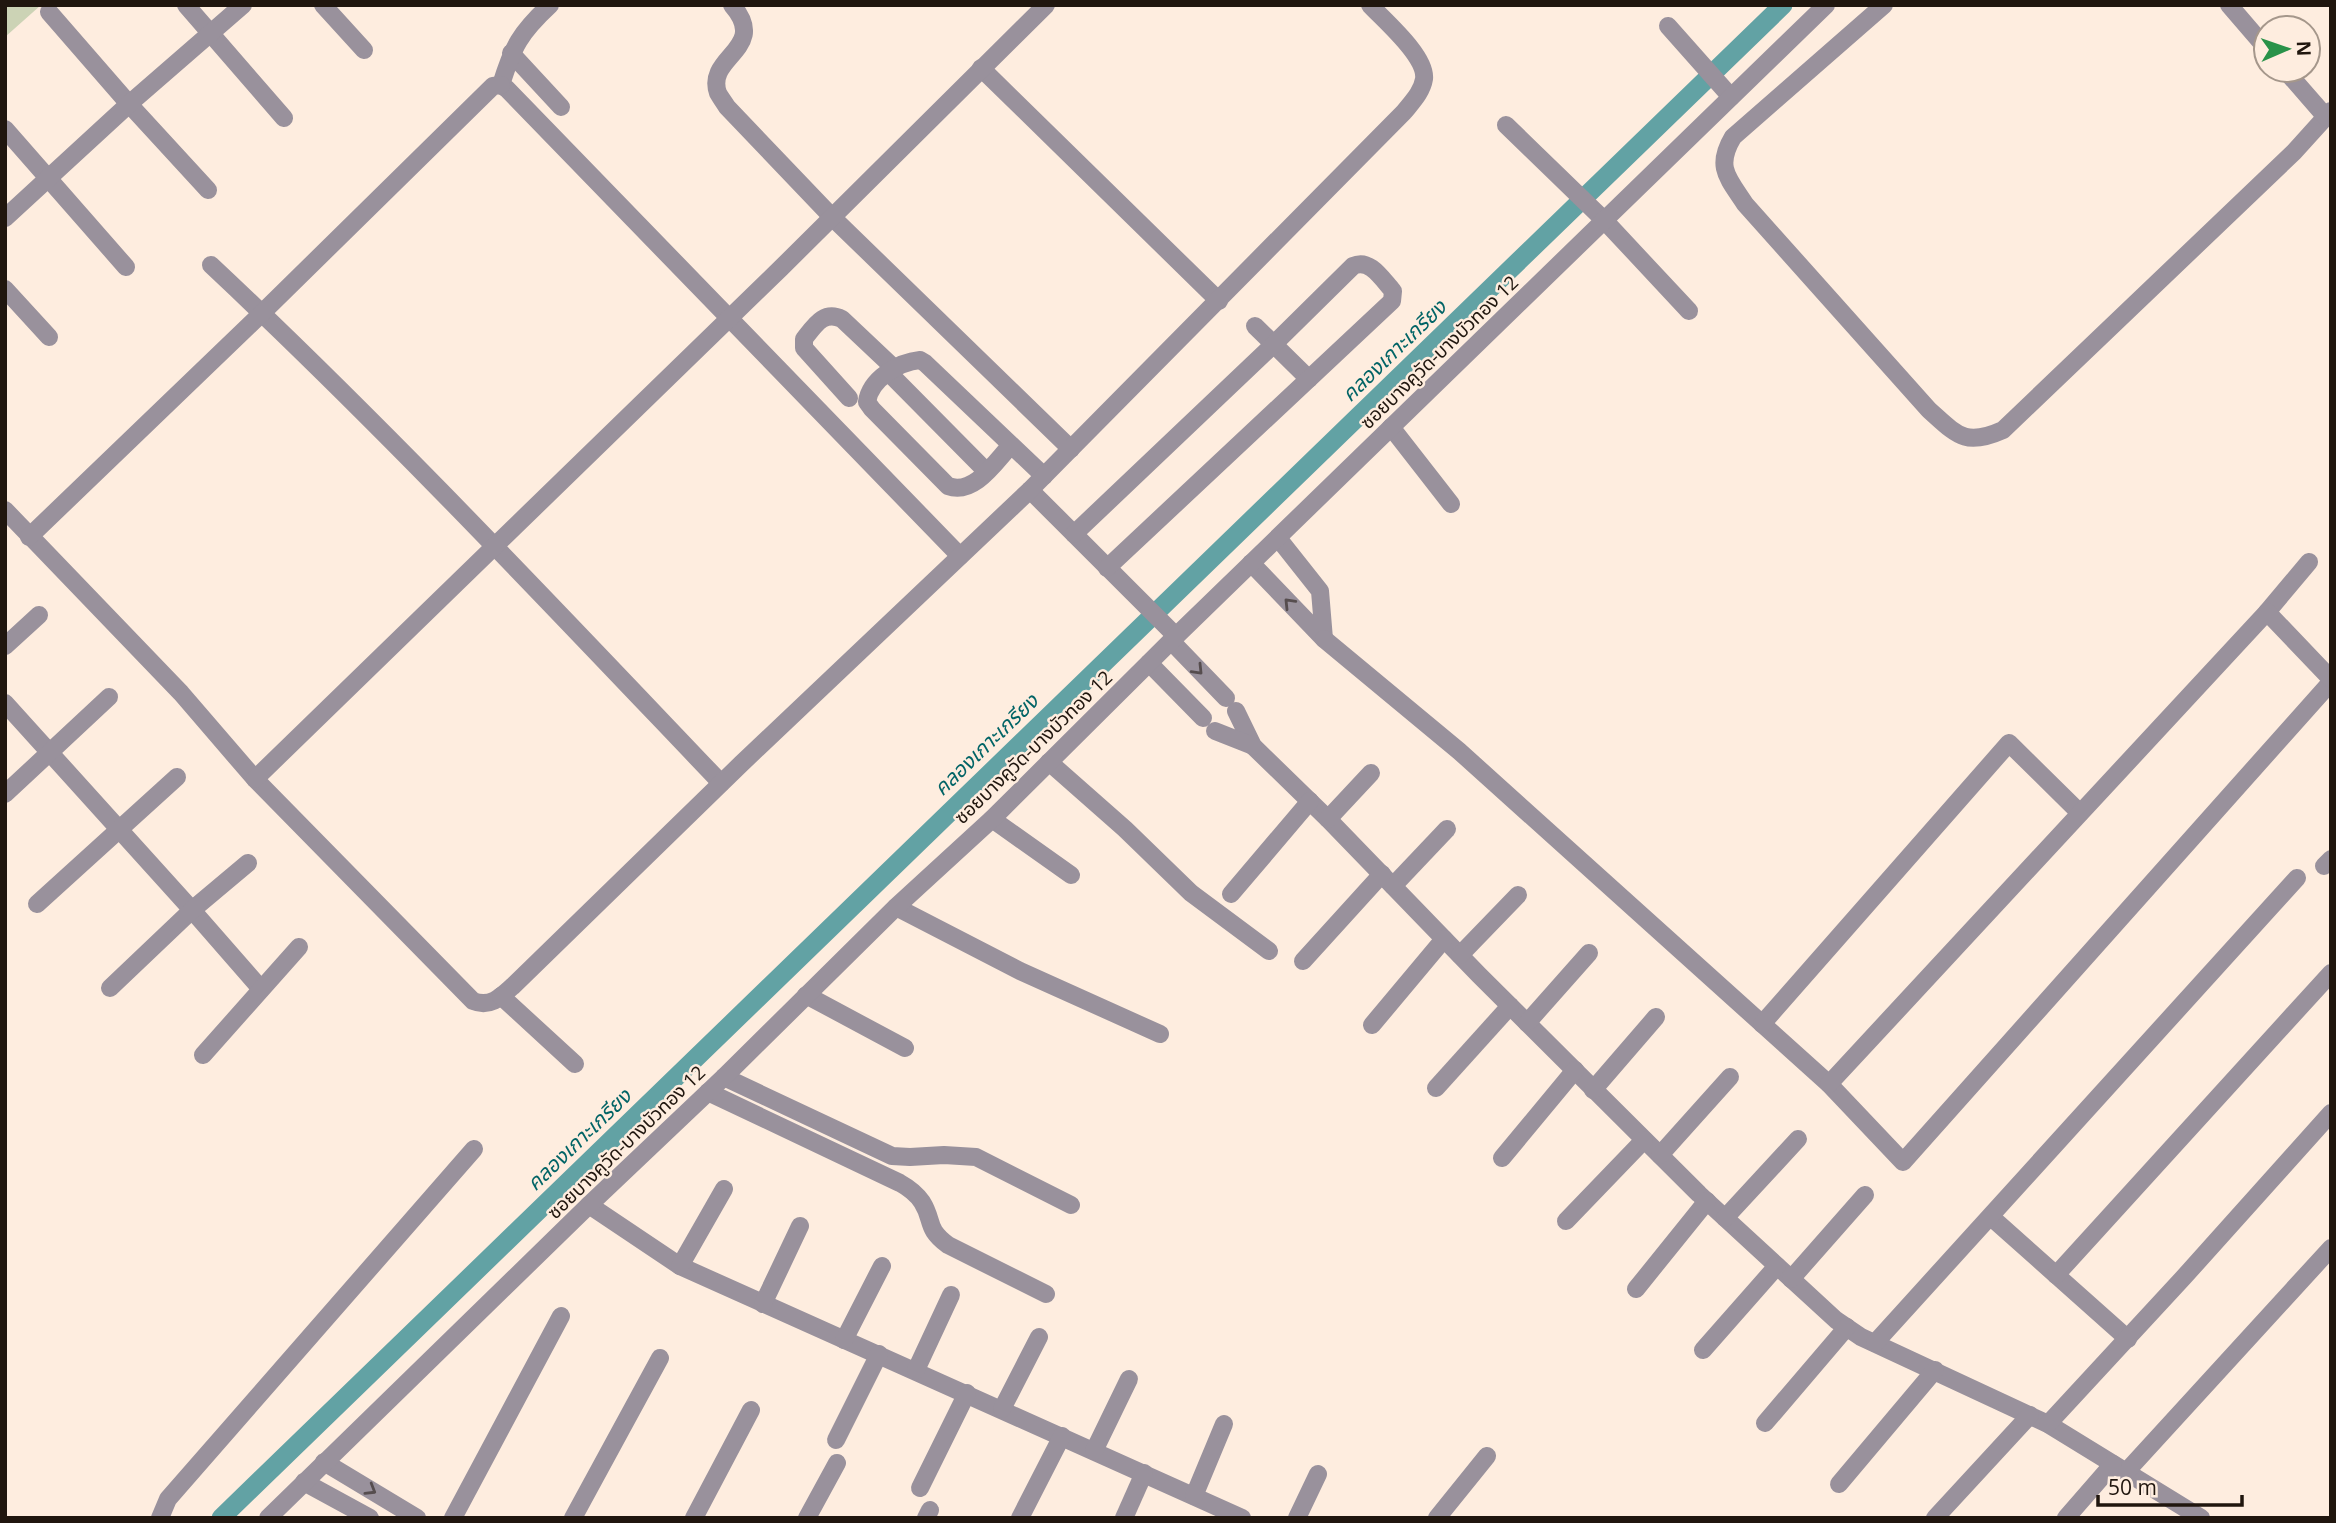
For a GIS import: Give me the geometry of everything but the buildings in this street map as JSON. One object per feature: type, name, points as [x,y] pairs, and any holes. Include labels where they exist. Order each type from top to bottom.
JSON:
[{"type":"street","points":[[186,5],[284,118]]},
{"type":"street","points":[[5,218],[129,104],[243,5]]},
{"type":"street","points":[[323,5],[364,50]]},
{"type":"street","points":[[500,85],[511,53],[521,36],[550,5]]},
{"type":"street","points":[[732,5],[740,16],[745,35],[716,78],[718,92],[727,107],[832,217],[1071,449]]},
{"type":"street","points":[[255,779],[729,319],[1046,5]]},
{"type":"street","points":[[5,510],[181,693],[255,779],[473,1000],[481,1004],[491,1003],[502,996],[721,783],[1030,490],[1404,112],[1422,87],[1425,76],[1419,59],[1370,5]]},
{"type":"street","name":"ซอยบางคูวัด-บางบัวทอง 12","points":[[268,1518],[896,907],[992,819],[1173,638],[1826,5]]},
{"type":"street","points":[[1884,5],[1734,137],[1724,152],[1724,164],[1727,177],[1745,204],[1929,410],[1954,432],[1970,438],[1984,438],[2003,429],[2294,152],[2328,114],[2299,84]]},
{"type":"street","points":[[2229,5],[2252,32]]},
{"type":"street","points":[[49,12],[208,190]]},
{"type":"street","points":[[1668,26],[1731,97]]},
{"type":"street","points":[[511,53],[561,107]]},
{"type":"street","points":[[981,68],[1219,301]]},
{"type":"street","points":[[29,537],[493,86],[500,85],[507,89],[960,556]]},
{"type":"street","points":[[1506,125],[1604,220],[1689,311]]},
{"type":"street","points":[[5,129],[126,267]]},
{"type":"street","points":[[1074,534],[1353,266],[1362,262],[1368,264],[1393,291],[1392,301],[1108,568]]},
{"type":"street","points":[[211,265],[495,546],[721,783]]},
{"type":"street","points":[[5,289],[49,337]]},
{"type":"street","points":[[849,398],[804,348],[804,339],[824,316],[834,315],[842,319],[986,471]]},
{"type":"street","points":[[1255,326],[1309,379]]},
{"type":"street","points":[[1011,445],[975,482],[965,487],[953,488],[881,419],[867,402],[868,392],[875,383],[903,363],[920,360],[1011,445],[1044,476]]},
{"type":"street","points":[[1391,427],[1451,504]]},
{"type":"street","points":[[1030,490],[1158,618],[1231,704],[1253,746]]},
{"type":"street","points":[[1278,537],[1321,591],[1324,639]]},
{"type":"street","points":[[1829,1084],[2267,612],[2309,562]]},
{"type":"street","points":[[1251,563],[1324,639],[1459,751],[1829,1084],[1903,1161],[2331,681],[2267,612]]},
{"type":"street","points":[[5,646],[39,615]]},
{"type":"street","points":[[1149,663],[1209,724],[1253,746],[1660,1156],[1791,1279],[1847,1327],[1875,1343],[2049,1424],[2201,1518]]},
{"type":"street","points":[[5,794],[109,697]]},
{"type":"street","points":[[5,703],[261,989]]},
{"type":"street","points":[[1762,1024],[2009,743],[2080,813]]},
{"type":"street","points":[[1049,762],[1191,892],[1269,951]]},
{"type":"street","points":[[1328,819],[1371,773]]},
{"type":"street","points":[[37,904],[177,777]]},
{"type":"street","points":[[1231,894],[1310,801]]},
{"type":"street","points":[[992,819],[1071,875]]},
{"type":"street","points":[[1303,961],[1387,880],[1447,829]]},
{"type":"street","points":[[110,988],[192,910],[248,863]]},
{"type":"street","points":[[1875,1343],[2297,878]]},
{"type":"street","points":[[1461,956],[1518,895]]},
{"type":"street","points":[[896,907],[1020,971],[1160,1034]]},
{"type":"street","points":[[1372,1025],[1444,939]]},
{"type":"street","points":[[203,1055],[299,947]]},
{"type":"street","points":[[1527,1023],[1589,954]]},
{"type":"street","points":[[2056,1275],[2331,973]]},
{"type":"street","points":[[806,995],[905,1048]]},
{"type":"street","points":[[502,996],[575,1064]]},
{"type":"street","points":[[1436,1088],[1510,1006]]},
{"type":"street","points":[[1593,1090],[1656,1017]]},
{"type":"street","points":[[1502,1158],[1575,1070]]},
{"type":"street","points":[[724,1077],[892,1156],[976,1157],[1071,1205]]},
{"type":"street","points":[[1660,1156],[1730,1077]]},
{"type":"street","points":[[708,1092],[900,1183],[914,1192],[923,1204],[930,1228],[948,1245],[1046,1294]]},
{"type":"street","points":[[2049,1424],[2331,1113]]},
{"type":"street","points":[[1726,1218],[1798,1139]]},
{"type":"street","points":[[1566,1221],[1644,1140]]},
{"type":"street","points":[[160,1518],[168,1499],[474,1149]]},
{"type":"street","points":[[680,1266],[724,1189]]},
{"type":"street","points":[[1791,1279],[1865,1195]]},
{"type":"street","points":[[1636,1289],[1707,1201]]},
{"type":"street","points":[[589,1205],[680,1266],[1239,1517]]},
{"type":"street","points":[[1991,1217],[2128,1339]]},
{"type":"street","points":[[763,1304],[800,1226]]},
{"type":"street","points":[[2066,1518],[2120,1468],[2331,1248]]},
{"type":"street","points":[[844,1340],[881,1266]]},
{"type":"street","points":[[1703,1350],[1777,1266]]},
{"type":"street","points":[[916,1370],[951,1296]]},
{"type":"street","points":[[453,1518],[561,1316]]},
{"type":"street","points":[[1765,1423],[1847,1327]]},
{"type":"street","points":[[1002,1409],[1039,1336]]},
{"type":"street","points":[[836,1440],[878,1354]]},
{"type":"street","points":[[573,1518],[660,1358]]},
{"type":"street","points":[[1839,1484],[1935,1370]]},
{"type":"street","points":[[1094,1451],[1129,1379]]},
{"type":"street","points":[[919,1488],[967,1393]]},
{"type":"street","points":[[694,1518],[751,1410]]},
{"type":"street","points":[[1935,1518],[2030,1415]]},
{"type":"street","points":[[1194,1496],[1224,1424]]},
{"type":"street","points":[[1020,1518],[1062,1436]]},
{"type":"street","points":[[1437,1518],[1488,1456]]},
{"type":"street","points":[[324,1462],[417,1518]]},
{"type":"street","points":[[807,1518],[837,1464]]},
{"type":"street","points":[[1124,1518],[1144,1473]]},
{"type":"street","points":[[1297,1518],[1318,1474]]},
{"type":"street","points":[[304,1482],[370,1518]]},
{"type":"green space","points":[[5,5],[41,5],[5,37]]},
{"type":"waterway","name":"คลองเกาะเกรียง","points":[[221,1518],[1783,5]]}]
